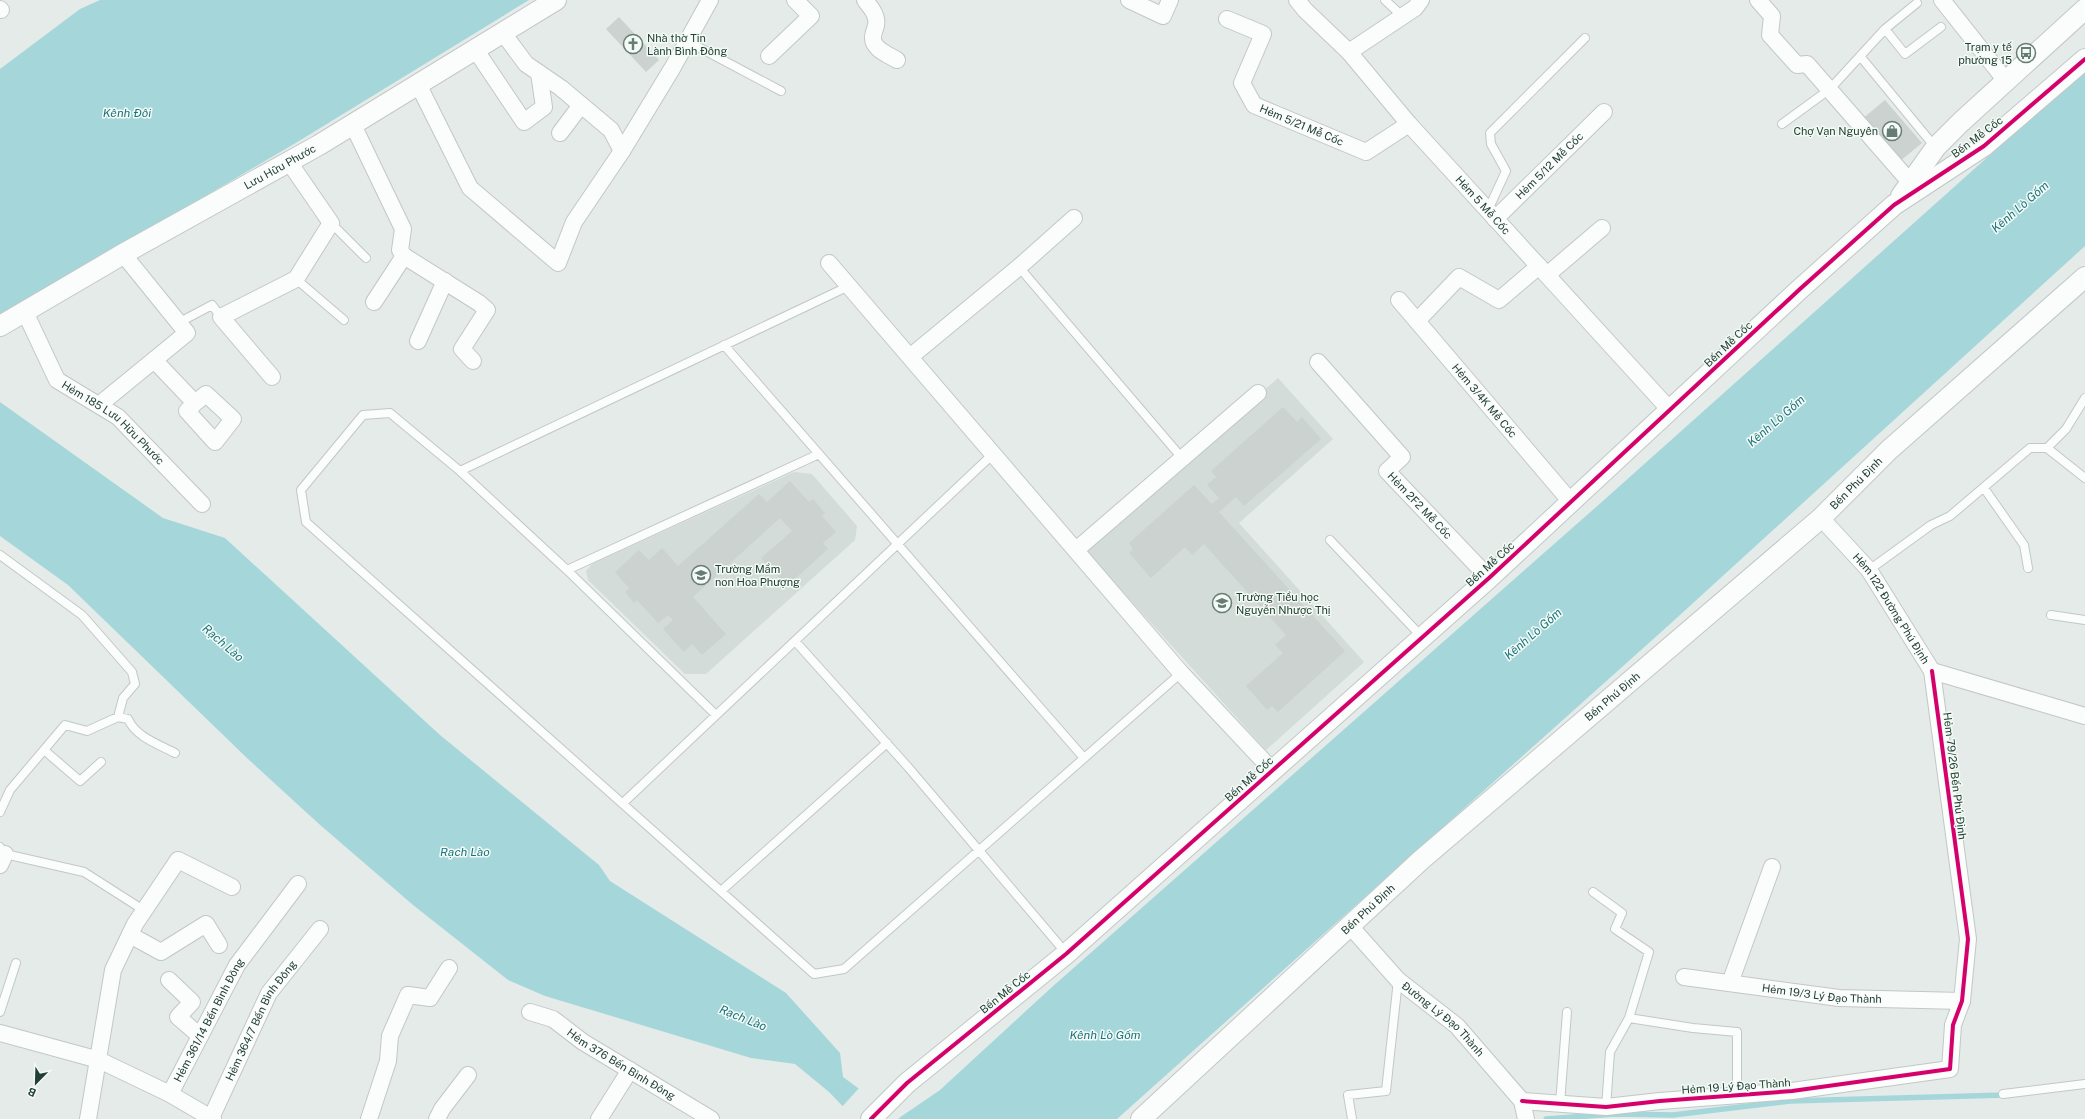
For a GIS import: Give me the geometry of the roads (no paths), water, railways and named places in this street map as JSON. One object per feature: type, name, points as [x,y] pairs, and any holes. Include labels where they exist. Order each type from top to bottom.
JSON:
[{"type":"street","name":"Lưu Hữu Phước","points":[[0,326],[123,254],[288,162],[556,0]]},
{"type":"street","points":[[418,84],[470,188],[558,263],[574,222],[622,151],[710,0]]},
{"type":"street","points":[[769,56],[812,16],[795,0]]},
{"type":"street","points":[[865,0],[874,12],[877,20],[873,38],[874,44],[880,51],[897,60]]},
{"type":"street","points":[[1129,0],[1164,16],[1170,0]]},
{"type":"street","name":"Hẻm 5 Mễ Cốc","points":[[1297,0],[1305,10],[1349,52],[1409,124],[1670,410]]},
{"type":"street","points":[[1349,52],[1415,8],[1421,0]]},
{"type":"street","points":[[1758,0],[1772,16],[1770,35],[1797,65],[1807,64],[1910,182]]},
{"type":"street","points":[[1942,0],[2006,81]]},
{"type":"street","name":"Bến Mễ Cốc","points":[[1894,205],[1936,147],[1961,122],[2085,9]]},
{"type":"street","name":"Hẻm 5/21 Mễ Cốc","points":[[1227,19],[1263,34],[1242,83],[1254,105],[1366,152],[1409,124]]},
{"type":"street","points":[[503,33],[526,64],[581,105],[611,130],[622,151]]},
{"type":"street","points":[[475,49],[524,122],[544,107],[539,73]]},
{"type":"street","name":"Bến Mễ Cốc","points":[[871,1119],[907,1084],[1066,954],[1489,578],[1894,205],[1984,146],[2085,59]]},
{"type":"street","points":[[560,133],[581,105]]},
{"type":"street","name":"Hẻm 5/12 Mễ Cốc","points":[[1491,214],[1604,112]]},
{"type":"street","points":[[1961,122],[1984,146]]},
{"type":"street","points":[[352,124],[403,228],[400,250],[404,256],[445,281],[487,310],[462,349],[473,361]]},
{"type":"street","points":[[272,377],[221,318],[296,279],[331,222],[288,162]]},
{"type":"street","points":[[910,358],[1019,267],[1074,218]]},
{"type":"street","points":[[1417,320],[1459,277],[1499,300],[1543,271],[1602,228]]},
{"type":"street","points":[[98,405],[186,333],[123,254]]},
{"type":"street","points":[[374,302],[404,256]]},
{"type":"street","points":[[829,263],[1181,673],[1272,770]]},
{"type":"street","name":"Bến Phú Định","points":[[1141,1119],[1421,860],[1821,518],[1889,450],[2085,277]]},
{"type":"street","points":[[418,341],[445,281]]},
{"type":"street","name":"Hẻm 3/4K Mễ Cốc","points":[[1399,300],[1571,502]]},
{"type":"street","name":"Hẻm 185 Lưu Hữu Phước","points":[[25,312],[57,380],[118,417],[202,504]]},
{"type":"street","points":[[154,360],[195,403]]},
{"type":"street","name":"Hẻm 2F2 Mễ Cốc","points":[[1318,362],[1402,457],[1387,471],[1489,578]]},
{"type":"street","points":[[1076,550],[1258,393]]},
{"type":"street","name":"Hẻm 122 Đường Phú Định","points":[[1821,518],[1869,570],[1932,671],[2085,716]]},
{"type":"street","name":"Hẻm 79/26 Bến Phú Định","points":[[1932,671],[1968,940],[1962,1000],[1953,1024],[1950,1069]]},
{"type":"street","points":[[88,1119],[113,970],[130,934],[178,860],[232,887]]},
{"type":"street","points":[[1730,983],[1772,867]]},
{"type":"street","name":"Hẻm 361/14 Bến Bình Đông","points":[[0,1034],[99,1060],[170,1094],[237,965],[298,884]]},
{"type":"street","points":[[130,934],[161,952],[206,924],[219,945]]},
{"type":"street","name":"Đường Lý Đạo Thành","points":[[1350,926],[1398,980],[1457,1026],[1522,1101],[1526,1119]]},
{"type":"street","name":"Hẻm 364/7 Bến Bình Đông","points":[[170,1094],[212,1118],[268,994],[320,928]]},
{"type":"street","points":[[369,1119],[388,1061],[390,1036],[408,995],[430,998],[449,968]]},
{"type":"street","name":"Hẻm 19/3 Lý Đạo Thành","points":[[1684,977],[1839,998],[1962,1000]]},
{"type":"street","points":[[169,980],[192,1002],[178,1017],[200,1036]]},
{"type":"street","name":"Hẻm 376 Bến Bình Đông","points":[[530,1012],[553,1019],[583,1042],[630,1070],[702,1117]]},
{"type":"street","name":"Hẻm 19 Lý Đạo Thành","points":[[1522,1101],[1606,1107],[1660,1101],[1792,1091],[1950,1069]]},
{"type":"street","points":[[599,1119],[630,1070]]},
{"type":"street","points":[[436,1119],[468,1075]]},
{"type":"lane","points":[[1385,0],[1402,16]]},
{"type":"lane","points":[[1782,124],[1830,89],[1885,29],[1917,3]]},
{"type":"lane","points":[[1885,29],[1906,54],[1941,27]]},
{"type":"lane","points":[[1491,214],[1506,171],[1491,144],[1490,132],[1585,38]]},
{"type":"lane","points":[[687,41],[780,92]]},
{"type":"lane","points":[[1860,56],[1936,147]]},
{"type":"lane","points":[[331,222],[366,258]]},
{"type":"lane","points":[[1019,267],[1182,458]]},
{"type":"lane","points":[[296,279],[344,320]]},
{"type":"lane","points":[[460,471],[849,286]]},
{"type":"lane","points":[[178,323],[212,306],[221,318]]},
{"type":"lane","points":[[724,345],[1084,758]]},
{"type":"lane","points":[[2046,448],[2066,429],[2085,398]]},
{"type":"lane","points":[[716,715],[567,570],[460,471],[390,413],[363,415],[300,490],[306,522],[814,974],[844,969],[1181,673]]},
{"type":"lane","points":[[1869,570],[1931,525],[1950,516],[2030,448],[2046,448],[2085,478]]},
{"type":"lane","points":[[567,570],[819,454]]},
{"type":"lane","points":[[623,803],[993,454]]},
{"type":"lane","points":[[1984,488],[2024,545],[2028,568]]},
{"type":"lane","points":[[1330,540],[1422,637]]},
{"type":"lane","points":[[0,556],[82,615],[132,672],[135,684],[123,698],[118,717]]},
{"type":"lane","points":[[2051,615],[2085,620]]},
{"type":"lane","points":[[795,641],[887,743],[1066,954]]},
{"type":"lane","points":[[0,812],[10,790],[65,725],[87,731],[118,717],[128,719],[132,728],[141,735],[175,753]]},
{"type":"lane","points":[[721,891],[887,743]]},
{"type":"lane","points":[[44,750],[80,781],[102,762]]},
{"type":"lane","points":[[2,855],[84,872],[145,910]]},
{"type":"lane","points":[[1593,892],[1622,913],[1615,929],[1649,952],[1629,1018],[1610,1052],[1606,1107]]},
{"type":"lane","points":[[0,1012],[16,963]]},
{"type":"lane","points":[[1352,1119],[1348,1095],[1386,1090],[1398,980]]},
{"type":"lane","points":[[1560,1104],[1567,1012]]},
{"type":"lane","points":[[1629,1018],[1693,1028],[1737,1032],[1737,1095]]},
{"type":"lane","points":[[2003,1094],[2085,1084]]},
{"type":"water","name":"Kênh Đôi","points":[[100,0],[529,0],[299,141],[25,302],[0,315],[0,69],[80,9]]},
{"type":"water","name":"Kênh Lò Gốm","points":[[2085,70],[2085,246],[1669,625],[1117,1119],[855,1119],[829,1092],[795,1064],[751,1058],[545,996],[508,980],[413,905],[319,824],[248,759],[68,585],[0,536],[0,402],[163,518],[225,538],[440,735],[599,865],[610,881],[786,993],[840,1053],[843,1077],[899,1118],[940,1090],[1052,987],[1604,500]]},
{"type":"waterway","points":[[1546,1119],[1615,1114],[1673,1115],[1790,1101],[2006,1095]]},
{"type":"place","name":"Nhà thờ Tin Lành Bình Đông","points":[[633,44]]},
{"type":"place","name":"Trạm y tế phường 15","points":[[2026,53]]},
{"type":"place","name":"Chợ Vạn Nguyên","points":[[1892,131]]},
{"type":"place","name":"Trường Mầm non Hoa Phượng","points":[[701,575]]},
{"type":"place","name":"Trường Tiểu học Nguyễn Nhược Thị","points":[[1222,603]]},
{"type":"water label","name":"Rạch Lào","points":[[223,643]]},
{"type":"water label","name":"Rạch Lào","points":[[465,852]]},
{"type":"water label","name":"Rạch Lào","points":[[743,1018]]}]
